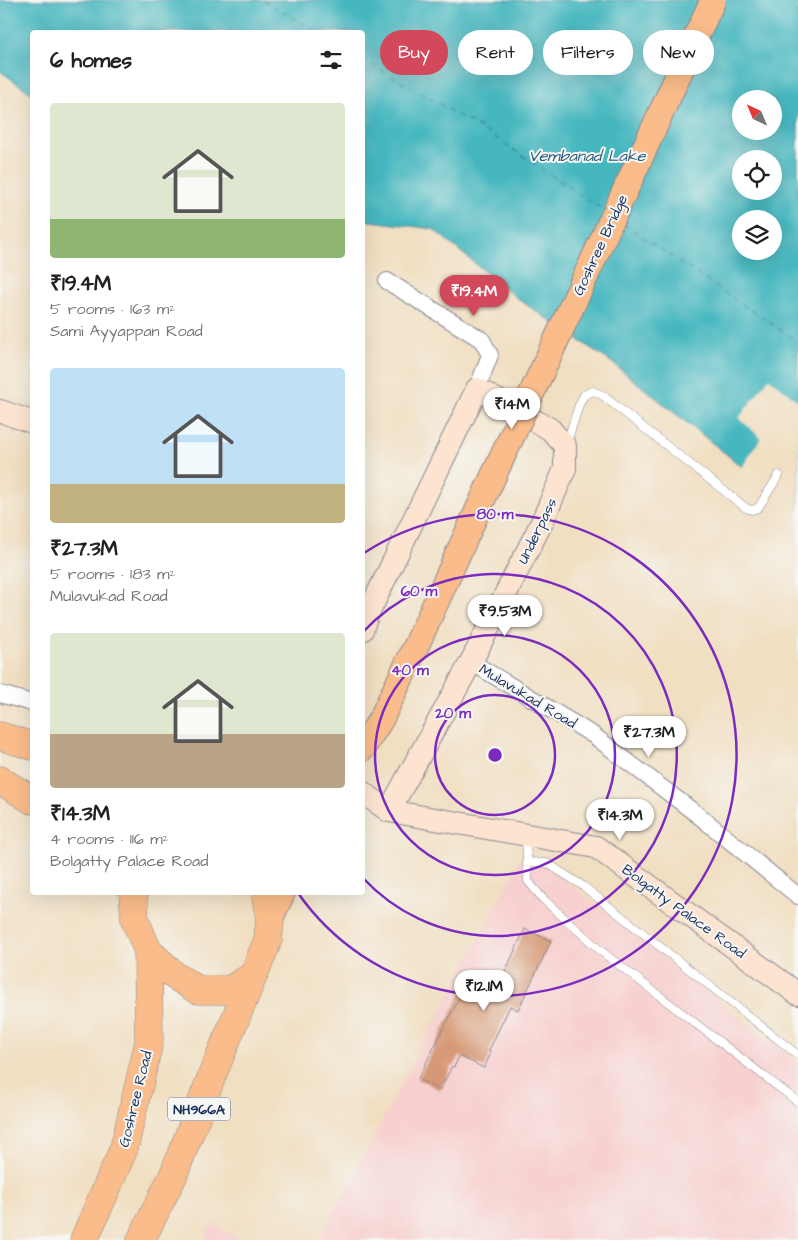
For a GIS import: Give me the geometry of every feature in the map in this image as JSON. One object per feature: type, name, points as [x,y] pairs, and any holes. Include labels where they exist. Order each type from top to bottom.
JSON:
[{"type":"highway","points":[[0,736],[30,745]]},
{"type":"highway","points":[[0,780],[30,799]]},
{"type":"highway","points":[[122,895],[148,951],[175,976],[198,990],[230,990],[253,976]]},
{"type":"highway","points":[[133,895],[135,920]]},
{"type":"highway","name":"NH966A","points":[[141,1240],[173,1176],[268,940],[270,919],[266,895]]},
{"type":"highway","name":"Goshree Road","points":[[84,1240],[124,1148],[149,1042],[148,951]]},
{"type":"main road","name":"Goshree Bridge","points":[[365,744],[381,719],[417,644],[713,0]]},
{"type":"main road","points":[[270,919],[282,895]]},
{"type":"street","points":[[365,618],[477,389],[490,355],[482,340],[387,280]]},
{"type":"street","points":[[477,389],[550,429],[565,446]]},
{"type":"street","points":[[0,411],[30,421]]},
{"type":"street","name":"Underpass","points":[[389,812],[471,662],[542,522],[565,469],[565,446]]},
{"type":"street","name":"Mulavukad Road","points":[[471,662],[592,735],[703,819],[798,896]]},
{"type":"street","points":[[0,694],[30,702]]},
{"type":"street","name":"Bolgatty Palace Road","points":[[365,794],[389,812],[596,847],[798,994]]},
{"type":"lane","points":[[565,446],[584,394],[593,391],[602,395],[746,508],[752,510],[758,508],[779,475]]},
{"type":"lane","points":[[526,835],[528,881],[543,899],[601,951],[798,1102]]},
{"type":"lane","points":[[527,862],[547,863],[583,886],[798,1055]]},
{"type":"shaded area","points":[[526,849],[798,1063],[798,1240],[319,1240]]},
{"type":"shaded area","points":[[211,1222],[240,1240],[205,1240]]},
{"type":"water","name":"Vembanad Lake","points":[[0,0],[798,0],[798,510],[611,362],[518,299],[433,229],[365,220],[365,30],[30,30],[30,93],[0,71]]},
{"type":"pier","points":[[769,378],[798,401],[798,509],[796,512],[741,469],[761,438],[739,418]]},
{"type":"building","points":[[525,929],[551,941],[518,1010],[510,1006],[489,1050],[490,1055],[484,1068],[459,1056],[440,1090],[418,1079],[471,974],[495,982],[498,974],[503,976]]},
{"type":"ferry route","points":[[263,0],[315,30]]},
{"type":"ferry route","points":[[365,61],[487,132],[603,210]]},
{"type":"ferry route","points":[[623,224],[798,342]]}]
